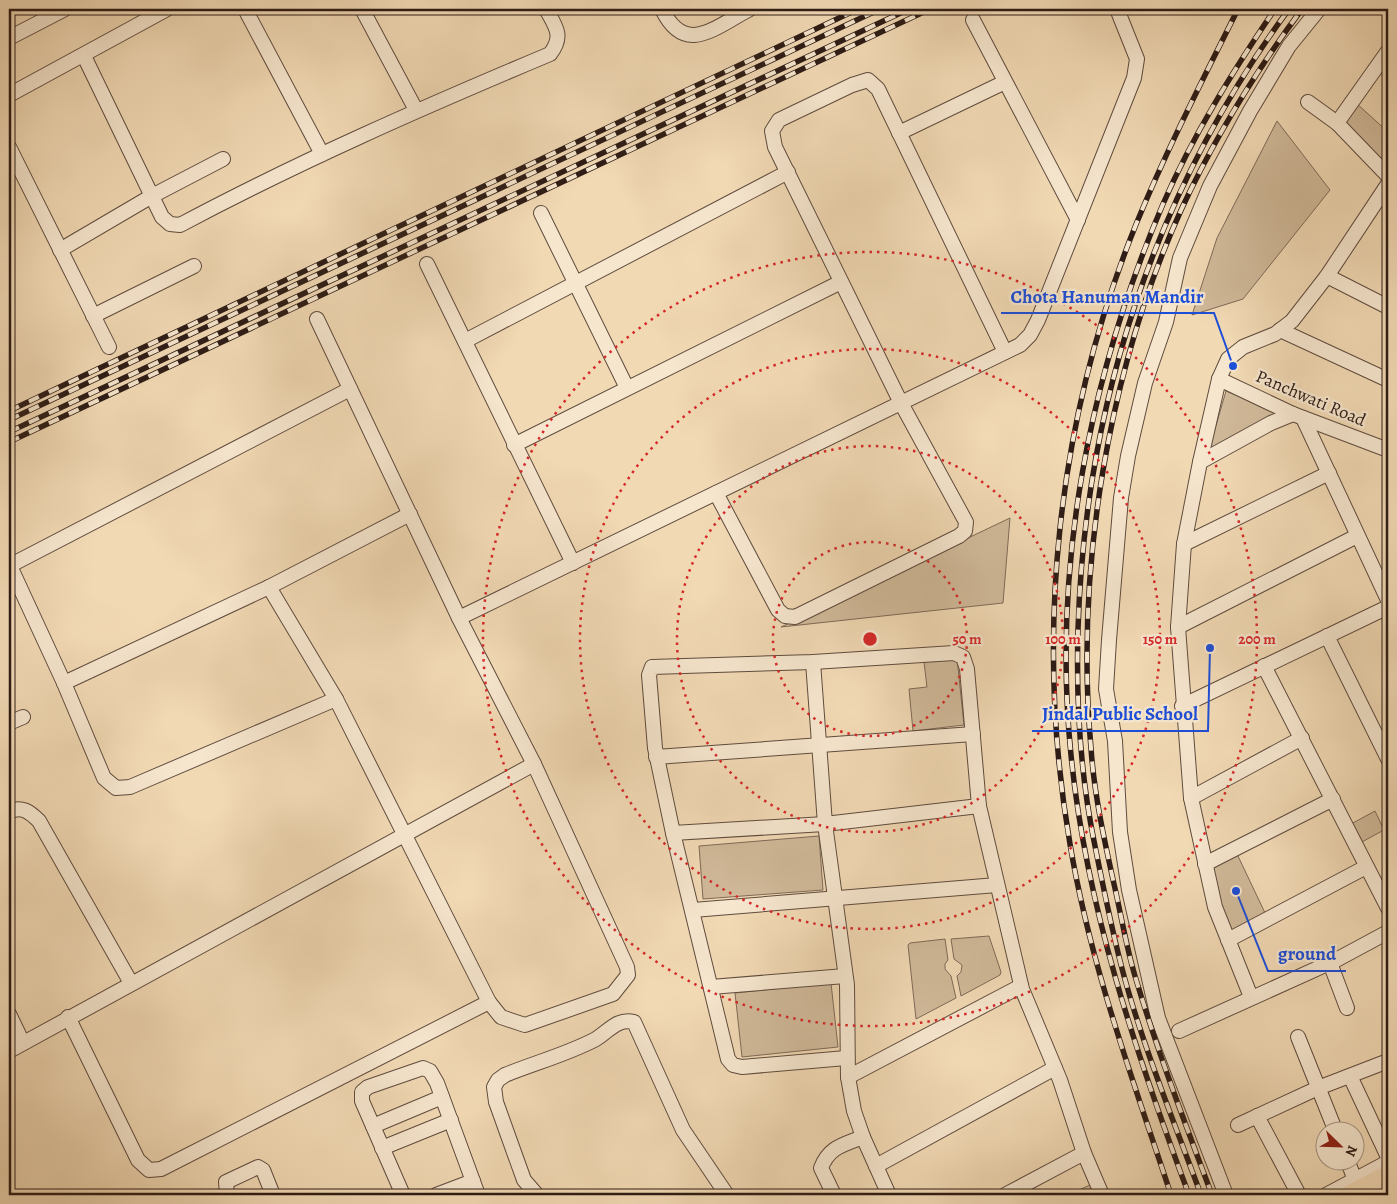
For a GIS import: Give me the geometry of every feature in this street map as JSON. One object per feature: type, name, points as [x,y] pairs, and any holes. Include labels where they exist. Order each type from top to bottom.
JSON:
[{"type":"highway","points":[[1353,1187],[1388,1176]]},
{"type":"street","points":[[9,38],[65,9]]},
{"type":"street","points":[[9,96],[167,9]]},
{"type":"street","points":[[245,9],[322,154]]},
{"type":"street","points":[[362,9],[416,110]]},
{"type":"street","points":[[84,56],[162,217],[170,224],[180,225],[250,188],[416,110],[550,54],[558,45],[558,30],[546,9]]},
{"type":"street","points":[[662,9],[670,25],[684,35],[700,35],[750,9]]},
{"type":"street","points":[[459,618],[1020,345],[1030,335],[1134,78],[1137,59],[1117,9]]},
{"type":"street","points":[[1226,1195],[1158,1018],[1128,890],[1120,832],[1115,742],[1106,689],[1109,640],[1121,498],[1128,456],[1146,383],[1166,322],[1180,258],[1210,186],[1250,111],[1289,46],[1319,9]]},
{"type":"street","points":[[973,20],[1078,220]]},
{"type":"street","points":[[1338,123],[1383,65],[1388,51]]},
{"type":"street","points":[[716,493],[778,610],[785,616],[795,617],[959,536],[965,531],[966,522],[901,403],[775,147],[772,131],[779,120],[852,85],[868,80],[878,89],[1004,352]]},
{"type":"street","points":[[899,134],[1005,82]]},
{"type":"street","points":[[1308,102],[1338,123],[1388,176]]},
{"type":"street","points":[[9,147],[109,347]]},
{"type":"street","points":[[60,250],[152,196],[223,159]]},
{"type":"street","points":[[465,341],[788,172]]},
{"type":"street","points":[[1251,997],[1215,907],[1191,798],[1182,706],[1178,627],[1184,544],[1219,379],[1228,359],[1243,347],[1280,330],[1292,321],[1327,276],[1388,184]]},
{"type":"street","points":[[541,213],[627,388]]},
{"type":"street","points":[[427,264],[573,563]]},
{"type":"street","points":[[93,316],[194,266]]},
{"type":"street","points":[[1327,276],[1388,306]]},
{"type":"street","points":[[514,444],[842,282]]},
{"type":"street","points":[[269,587],[336,699],[489,1002],[501,1017],[525,1024],[613,994],[628,975],[628,967],[534,764],[459,618],[317,319]]},
{"type":"street","points":[[1280,330],[1388,380]]},
{"type":"street","name":"Panchwati Road","points":[[1219,379],[1298,416],[1388,450]]},
{"type":"street","points":[[336,699],[130,787],[116,788],[104,778],[64,683],[9,566],[350,389]]},
{"type":"street","points":[[1200,462],[1271,423],[1298,416],[1329,473],[1388,600]]},
{"type":"street","points":[[1184,544],[1329,473]]},
{"type":"street","points":[[64,683],[269,587],[410,514]]},
{"type":"street","points":[[1178,627],[1357,536]]},
{"type":"street","points":[[1182,706],[1388,607]]},
{"type":"street","points":[[1327,636],[1388,758]]},
{"type":"street","points":[[846,1058],[742,1067],[733,1065],[728,1059],[656,757],[649,675],[652,667],[813,662],[954,653],[963,657],[967,669],[979,806],[1021,986],[1055,1068],[1084,1153],[1102,1195]]},
{"type":"street","points":[[813,662],[824,824],[845,976],[848,1077],[854,1110],[863,1137],[889,1195]]},
{"type":"street","points":[[1264,666],[1388,907]]},
{"type":"street","points":[[9,724],[23,717]]},
{"type":"street","points":[[656,757],[973,734]]},
{"type":"street","points":[[1191,798],[1302,738]]},
{"type":"street","points":[[9,1051],[534,764]]},
{"type":"street","points":[[1205,864],[1334,799]]},
{"type":"street","points":[[673,833],[824,824],[979,806]]},
{"type":"street","points":[[9,812],[15,808],[29,811],[39,821],[131,983]]},
{"type":"street","points":[[1228,940],[1366,867]]},
{"type":"street","points":[[693,910],[836,900],[997,885]]},
{"type":"street","points":[[1180,1030],[1330,963],[1388,932]]},
{"type":"street","points":[[1330,963],[1347,1008]]},
{"type":"street","points":[[711,986],[845,976]]},
{"type":"street","points":[[848,1077],[1021,986]]},
{"type":"street","points":[[68,1018],[138,1160],[149,1170],[161,1169],[489,1002]]},
{"type":"street","points":[[9,1014],[24,1042]]},
{"type":"street","points":[[536,1195],[524,1180],[496,1102],[494,1087],[498,1080],[505,1075],[597,1038],[626,1020],[634,1022],[683,1130],[727,1195]]},
{"type":"street","points":[[1298,1037],[1332,1122]]},
{"type":"street","points":[[1238,1125],[1318,1088],[1388,1060]]},
{"type":"street","points":[[403,1195],[362,1101],[362,1092],[368,1087],[423,1068],[430,1071],[442,1097],[478,1195]]},
{"type":"street","points":[[876,1166],[1055,1068]]},
{"type":"street","points":[[1350,1076],[1388,1157]]},
{"type":"street","points":[[373,1126],[442,1097]]},
{"type":"street","points":[[1257,1116],[1299,1195]]},
{"type":"street","points":[[382,1148],[451,1120]]},
{"type":"street","points":[[834,1195],[821,1168],[825,1157],[834,1149],[863,1137]]},
{"type":"street","points":[[1005,1195],[1084,1153]]},
{"type":"street","points":[[1326,1195],[1353,1187],[1388,1162]]},
{"type":"street","points":[[228,1195],[226,1182],[258,1167],[263,1170],[274,1195]]},
{"type":"street","points":[[1350,1172],[1353,1187]]},
{"type":"street","points":[[436,1195],[473,1181]]},
{"type":"shaded area","points":[[1356,103],[1388,132],[1388,170],[1340,122]]},
{"type":"shaded area","points":[[1277,121],[1330,190],[1243,299],[1192,315],[1217,238]]},
{"type":"shaded area","points":[[1226,391],[1282,414],[1208,453]]},
{"type":"shaded area","points":[[1010,518],[1003,603],[781,627]]},
{"type":"shaded area","points":[[957,658],[964,725],[913,731],[909,689],[927,687],[924,662]]},
{"type":"shaded area","points":[[1375,811],[1384,830],[1360,843],[1351,824]]},
{"type":"shaded area","points":[[819,836],[823,890],[703,899],[699,846]]},
{"type":"shaded area","points":[[1237,854],[1266,915],[1228,934],[1210,866]]},
{"type":"shaded area","points":[[989,936],[1001,972],[1000,975],[961,996],[957,976],[961,972],[962,965],[954,959],[951,939]]},
{"type":"shaded area","points":[[945,939],[948,960],[945,964],[945,969],[951,976],[956,998],[916,1019],[908,945],[910,943]]},
{"type":"shaded area","points":[[831,983],[838,1047],[742,1057],[735,993]]},
{"type":"shaded area","points":[[1090,1185],[1095,1195],[1068,1195]]},
{"type":"railway","points":[[9,411],[858,9]]},
{"type":"railway","points":[[9,420],[880,9]]},
{"type":"railway","points":[[9,432],[909,9]]},
{"type":"railway","points":[[9,442],[930,9]]},
{"type":"railway","points":[[1171,1195],[1101,977],[1089,933],[1070,844],[1059,765],[1054,686],[1054,607],[1060,528],[1071,450],[1088,372],[1110,296],[1137,222],[1161,168],[1238,9]]},
{"type":"railway","points":[[1189,1195],[1132,1033],[1101,924],[1088,868],[1078,812],[1071,755],[1066,684],[1067,614],[1072,544],[1082,474],[1096,405],[1115,337],[1137,270],[1163,204],[1187,153],[1229,80],[1275,9]]},
{"type":"railway","points":[[1201,1195],[1150,1059],[1132,1003],[1112,926],[1089,815],[1082,762],[1078,682],[1078,629],[1084,545],[1095,462],[1113,382],[1136,302],[1165,226],[1200,151],[1242,79],[1289,9]]},
{"type":"railway","points":[[1212,1195],[1162,1059],[1135,976],[1126,942],[1100,816],[1092,765],[1087,680],[1088,611],[1093,542],[1103,472],[1116,403],[1134,336],[1156,270],[1182,208],[1222,130],[1268,56],[1302,9]]},
{"type":"place","name":"Chota Hanuman Mandir","points":[[1233,366]]},
{"type":"place","name":"Jindal Public School","points":[[1210,648]]},
{"type":"place","name":"ground","points":[[1236,891]]}]
